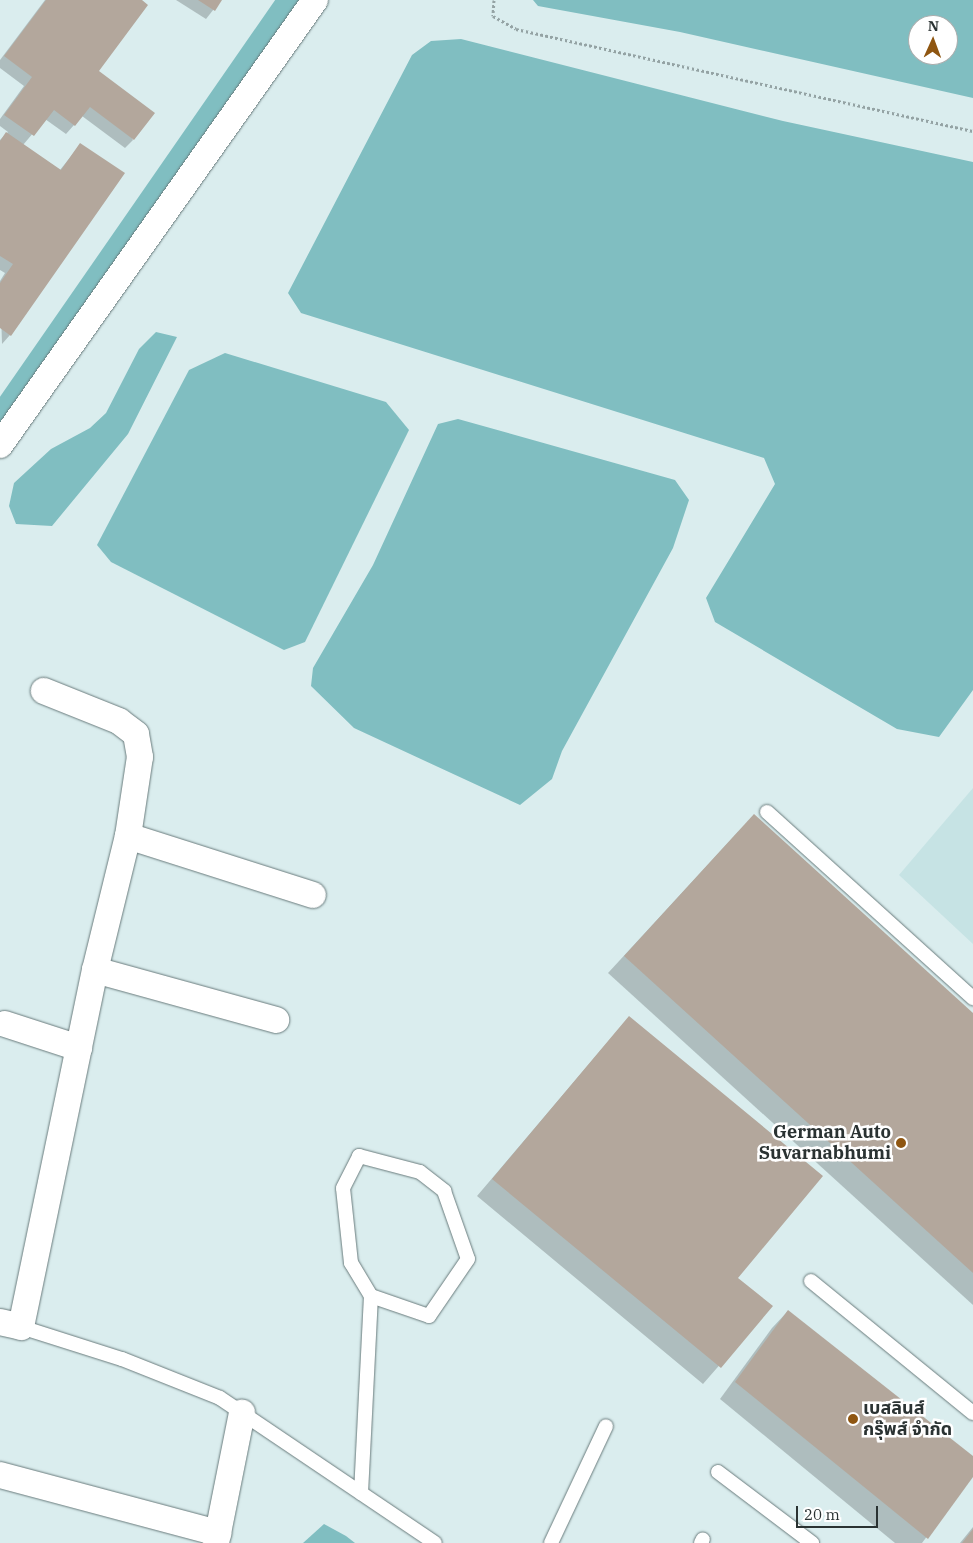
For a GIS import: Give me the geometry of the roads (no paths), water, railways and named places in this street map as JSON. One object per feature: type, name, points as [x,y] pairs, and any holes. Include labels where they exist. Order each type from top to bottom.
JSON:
[{"type":"street","points":[[0,445],[315,0]]},
{"type":"street","points":[[10,1324],[79,1048],[128,836],[140,756],[136,734],[120,721],[44,691]]},
{"type":"street","points":[[128,836],[313,895]]},
{"type":"street","points":[[96,970],[276,1020]]},
{"type":"street","points":[[5,1024],[79,1048]]},
{"type":"street","points":[[0,1475],[217,1538],[242,1413]]},
{"type":"lane","points":[[767,812],[973,998]]},
{"type":"lane","points":[[361,1493],[371,1296],[351,1263],[343,1188],[359,1156],[420,1172],[444,1191],[468,1259],[429,1316],[371,1296]]},
{"type":"lane","points":[[811,1281],[973,1413]]},
{"type":"lane","points":[[10,1324],[122,1359],[220,1398],[435,1543]]},
{"type":"lane","points":[[551,1543],[606,1426]]},
{"type":"lane","points":[[718,1472],[812,1543]]},
{"type":"water","points":[[533,0],[973,0],[973,98],[680,32],[538,6]]},
{"type":"water","points":[[461,39],[783,121],[973,162],[973,690],[939,737],[897,729],[715,622],[706,598],[775,484],[764,458],[301,313],[288,293],[412,55],[431,41]]},
{"type":"water","points":[[156,332],[177,337],[128,434],[52,526],[16,524],[9,506],[14,483],[51,449],[90,428],[106,413],[139,349]]},
{"type":"water","points":[[225,353],[386,402],[409,430],[305,642],[284,650],[111,562],[97,545],[189,370]]},
{"type":"water","points":[[458,419],[675,480],[689,500],[673,548],[562,751],[552,779],[520,805],[354,728],[311,686],[313,668],[373,565],[438,424]]},
{"type":"water","points":[[324,1524],[346,1536],[355,1543],[303,1543]]},
{"type":"waterway","points":[[0,421],[292,0]]},
{"type":"place","name":"German Auto Suvarnabhumi","points":[[901,1143]]},
{"type":"place","name":"เบสลินส์ กรุ๊พส์ จำกัด","points":[[853,1419]]}]
